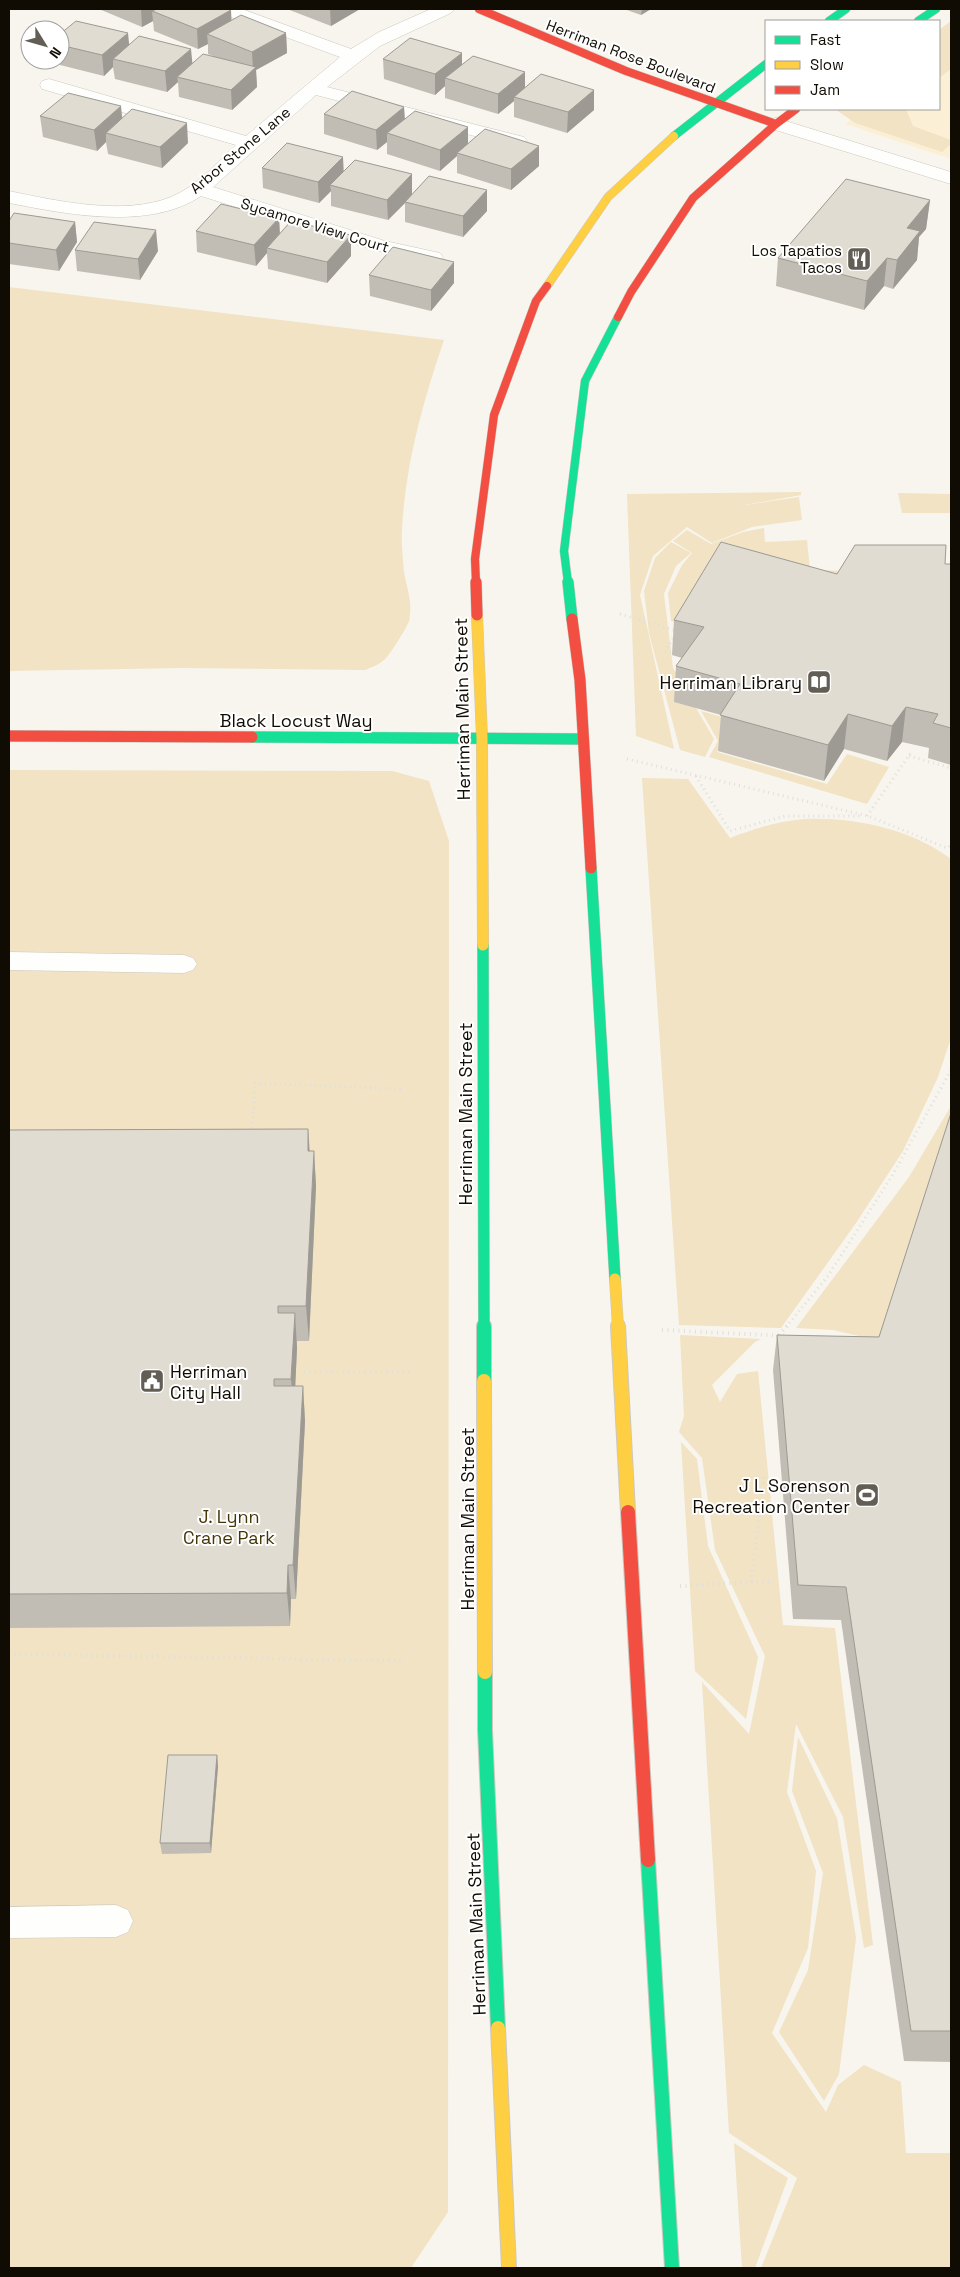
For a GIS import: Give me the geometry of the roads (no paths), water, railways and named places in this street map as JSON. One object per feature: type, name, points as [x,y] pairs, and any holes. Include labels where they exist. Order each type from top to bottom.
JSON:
[{"type":"main road","name":"Herriman Rose Boulevard","points":[[479,9],[539,37],[714,103],[776,124]]},
{"type":"main road","points":[[830,20],[846,9]]},
{"type":"main road","points":[[920,20],[936,9]]},
{"type":"main road","name":"Herriman Main Street","points":[[509,2268],[485,1730],[482,738],[475,558],[494,415],[536,301],[608,197],[662,146],[714,103],[765,65]]},
{"type":"main road","points":[[672,2268],[580,680],[564,551],[585,381],[631,292],[693,198],[776,124],[795,110]]},
{"type":"main road","name":"Black Locust Way","points":[[9,736],[583,739]]},
{"type":"street","points":[[226,9],[353,56]]},
{"type":"street","name":"Arbor Stone Lane","points":[[9,197],[64,208],[136,210],[168,204],[199,189],[353,56],[387,35],[446,9]]},
{"type":"street","points":[[49,86],[250,143]]},
{"type":"street","points":[[314,89],[518,142]]},
{"type":"street","points":[[776,124],[950,177]]},
{"type":"street","name":"Sycamore View Court","points":[[199,189],[381,246],[433,257]]},
{"type":"street","points":[[9,961],[184,964]]},
{"type":"street","points":[[9,1923],[116,1921]]},
{"type":"place","name":"Los Tapatios Tacos","points":[[859,259]]},
{"type":"place","name":"Herriman Library","points":[[819,682]]},
{"type":"place","name":"Herriman City Hall","points":[[152,1381]]},
{"type":"place","name":"J L Sorenson Recreation Center","points":[[867,1495]]},
{"type":"park label","name":"J. Lynn Crane Park","points":[[229,1526]]}]
